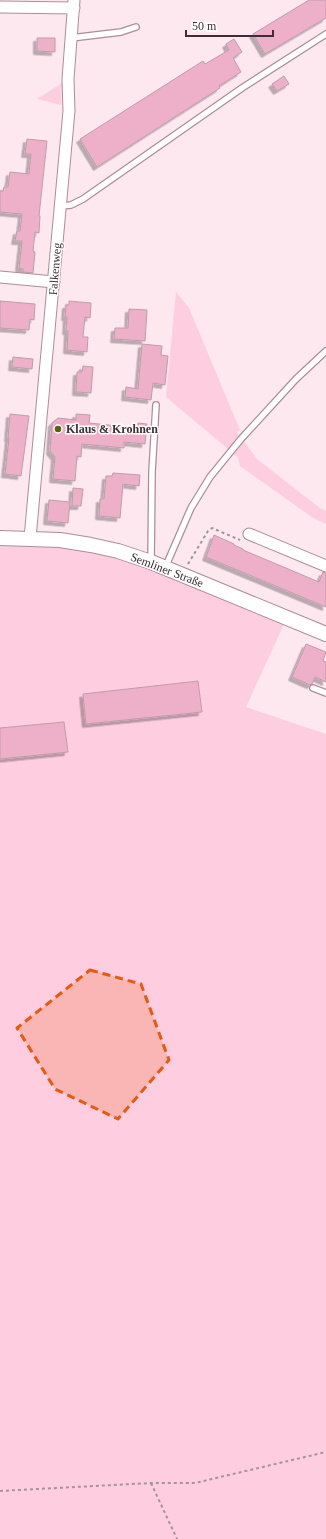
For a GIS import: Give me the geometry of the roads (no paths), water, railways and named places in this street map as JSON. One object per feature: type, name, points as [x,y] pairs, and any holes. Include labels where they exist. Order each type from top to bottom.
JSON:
[{"type":"street","points":[[0,7],[74,4]]},
{"type":"street","name":"Falkenweg","points":[[30,538],[69,111],[67,90],[74,4]]},
{"type":"street","points":[[0,277],[54,282]]},
{"type":"street","name":"Semliner Straße","points":[[0,538],[60,540],[118,551],[151,562],[326,634]]},
{"type":"street","points":[[247,538],[326,566]]},
{"type":"lane","points":[[71,38],[121,32],[136,27]]},
{"type":"lane","points":[[61,206],[71,206],[83,199],[242,88],[326,34]]},
{"type":"lane","points":[[165,568],[191,508],[210,476],[241,439],[296,379],[326,351]]},
{"type":"lane","points":[[151,562],[152,472],[156,405]]},
{"type":"lane","points":[[313,688],[326,693]]},
{"type":"place","name":"Klaus & Krohnen","points":[[58,429]]}]
